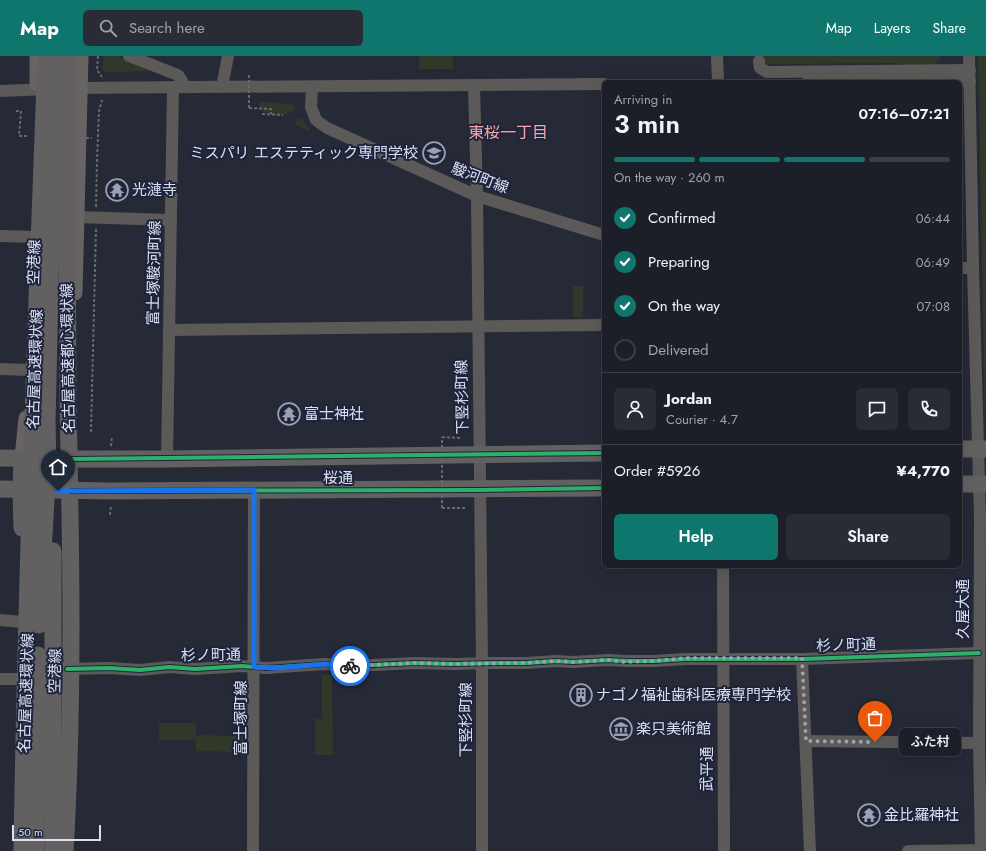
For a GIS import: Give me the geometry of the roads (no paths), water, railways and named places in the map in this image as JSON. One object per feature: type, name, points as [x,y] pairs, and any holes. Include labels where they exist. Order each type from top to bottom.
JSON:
[{"type":"highway","name":"名古屋高速環状線","points":[[22,851],[37,296],[46,56]]},
{"type":"highway","points":[[36,851],[38,634],[48,464],[51,216],[56,89],[55,56]]},
{"type":"highway","name":"名古屋高速都心環状線","points":[[64,851],[70,754],[71,572],[67,291],[68,56]]},
{"type":"highway","points":[[962,449],[982,449]]},
{"type":"highway","name":"桜通","points":[[0,458],[72,460],[602,453]]},
{"type":"highway","name":"空港線","points":[[15,851],[21,679],[22,458]]},
{"type":"highway","name":"空港線","points":[[64,851],[72,460]]},
{"type":"highway","points":[[48,464],[53,483],[53,851]]},
{"type":"highway","points":[[962,484],[982,484]]},
{"type":"highway","name":"桜通","points":[[0,489],[71,491],[480,490],[602,488]]},
{"type":"main road","name":"空港線","points":[[22,458],[30,370],[35,236],[37,56]]},
{"type":"main road","name":"空港線","points":[[72,460],[81,56]]},
{"type":"street","points":[[129,56],[178,75],[179,87]]},
{"type":"street","points":[[222,87],[228,56]]},
{"type":"street","points":[[718,56],[718,80]]},
{"type":"street","name":"久屋大通","points":[[969,56],[973,268],[982,449],[980,517],[979,744],[983,850]]},
{"type":"street","points":[[759,61],[760,68],[768,72],[970,76]]},
{"type":"street","points":[[861,80],[970,76]]},
{"type":"street","points":[[0,91],[80,88],[602,84]]},
{"type":"street","name":"下竪杉町線","points":[[474,86],[477,196],[477,328],[482,664],[482,851]]},
{"type":"street","name":"富士塚駿河町線","points":[[167,459],[171,220],[179,87]]},
{"type":"street","name":"駿河町線","points":[[312,87],[311,107],[316,120],[326,128],[477,196],[602,234]]},
{"type":"street","points":[[77,218],[171,220]]},
{"type":"street","points":[[0,236],[35,236]]},
{"type":"street","points":[[962,268],[973,268]]},
{"type":"street","points":[[169,330],[477,328],[602,325]]},
{"type":"street","points":[[0,369],[30,370]]},
{"type":"street","name":"富士塚町線","points":[[253,851],[254,490]]},
{"type":"street","name":"武平通","points":[[722,568],[724,851]]},
{"type":"street","points":[[0,620],[22,622]]},
{"type":"street","name":"杉ノ町通","points":[[67,669],[195,669],[224,666],[277,668],[325,664],[353,666],[415,663],[482,664],[608,660],[626,662],[686,658],[802,658],[979,653]]},
{"type":"street","points":[[802,658],[810,851]]},
{"type":"street","points":[[0,679],[21,679]]},
{"type":"street","points":[[806,741],[979,744]]},
{"type":"street","points":[[908,851],[983,850]]},
{"type":"place","name":"ミスパリ エステティック専門学校","points":[[434,153]]},
{"type":"place","name":"光漣寺","points":[[117,190]]},
{"type":"place","name":"富士神社","points":[[289,414]]},
{"type":"place","name":"ナゴノ福祉歯科医療専門学校","points":[[581,695]]},
{"type":"place","name":"楽只美術館","points":[[621,729]]},
{"type":"place","name":"ふた村","points":[[875,742]]},
{"type":"place","name":"金比羅神社","points":[[869,815]]},
{"type":"district","name":"東桜一丁目","points":[[508,132]]}]
